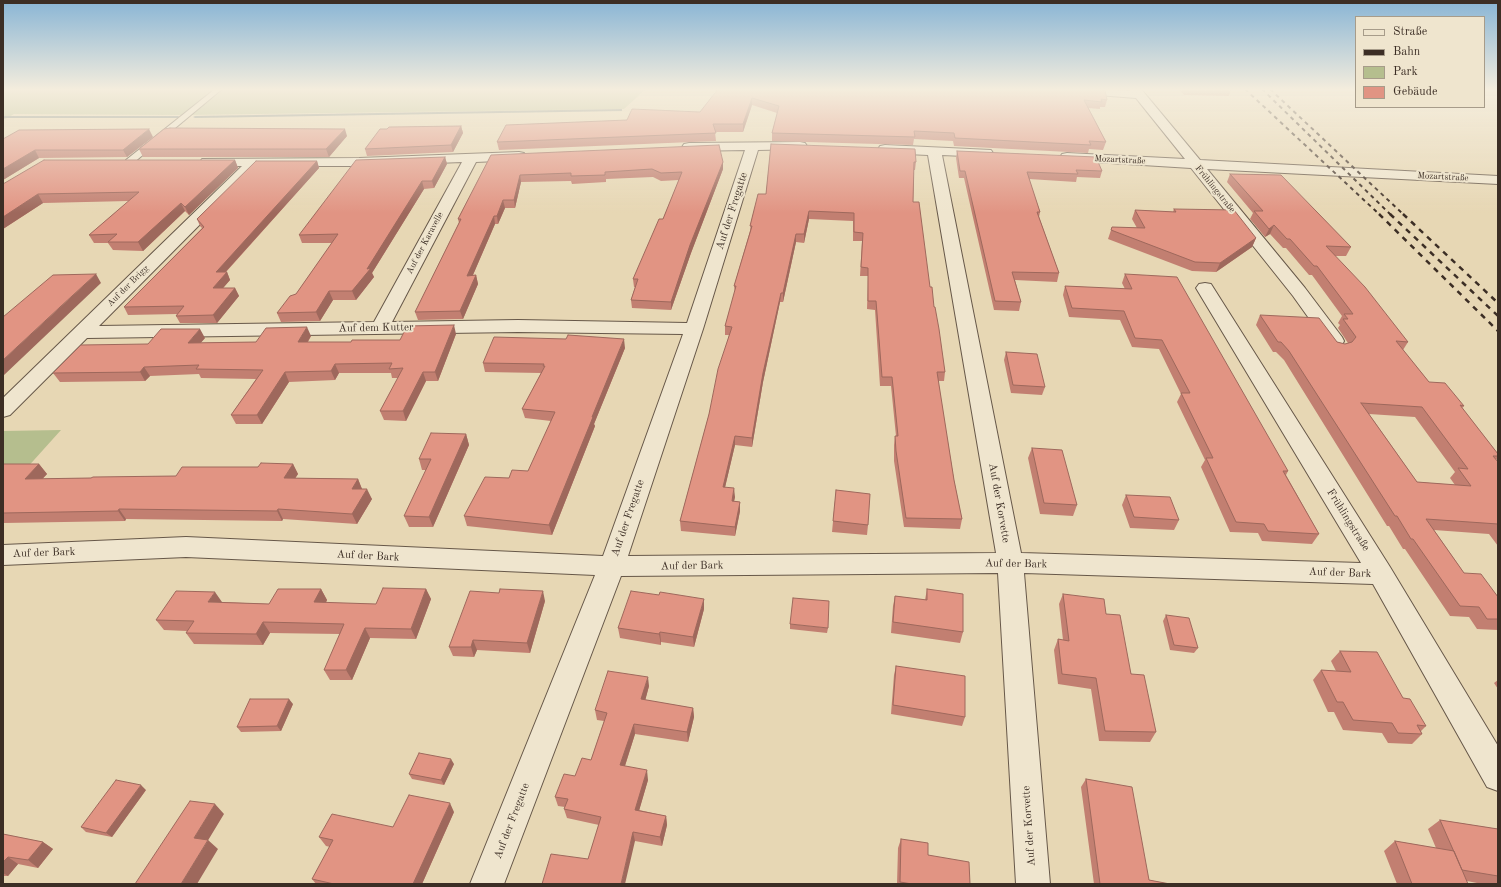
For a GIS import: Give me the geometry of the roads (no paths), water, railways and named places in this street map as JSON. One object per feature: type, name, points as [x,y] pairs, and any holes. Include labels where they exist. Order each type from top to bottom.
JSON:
[{"type":"street","name":"Frühlingstraße","points":[[1168,130],[1299,292],[1339,346]]},
{"type":"street","name":"Auf der Fregatte","points":[[487,884],[612,566],[694,330],[753,146]]},
{"type":"street","points":[[676,148],[813,146]]},
{"type":"street","points":[[873,148],[1003,154]]},
{"type":"street","name":"Auf der Korvette","points":[[934,151],[1010,563],[1033,884]]},
{"type":"street","points":[[191,162],[254,163],[534,155]]},
{"type":"street","name":"Mozartstraße","points":[[1056,156],[1196,165],[1498,180]]},
{"type":"street","name":"Auf der Karavelle","points":[[380,328],[471,158]]},
{"type":"street","points":[[114,162],[152,162]]},
{"type":"street","name":"Auf der Brigg","points":[[3,410],[254,163]]},
{"type":"street","name":"Frühlingstraße","points":[[1205,288],[1381,574],[1498,776]]},
{"type":"street","name":"Auf dem Kutter","points":[[82,332],[518,326],[694,330]]},
{"type":"street","name":"Auf der Bark","points":[[3,554],[186,548],[612,566],[1010,563],[1381,574]]},
{"type":"lane","points":[[129,162],[168,130]]},
{"type":"railway","points":[[1289,130],[1380,215]]},
{"type":"railway","points":[[1304,130],[1391,215]]},
{"type":"railway","points":[[1314,130],[1404,215]]},
{"type":"railway","points":[[1379,214],[1498,331]]},
{"type":"railway","points":[[1390,214],[1498,316]]},
{"type":"railway","points":[[1403,214],[1498,303]]}]
